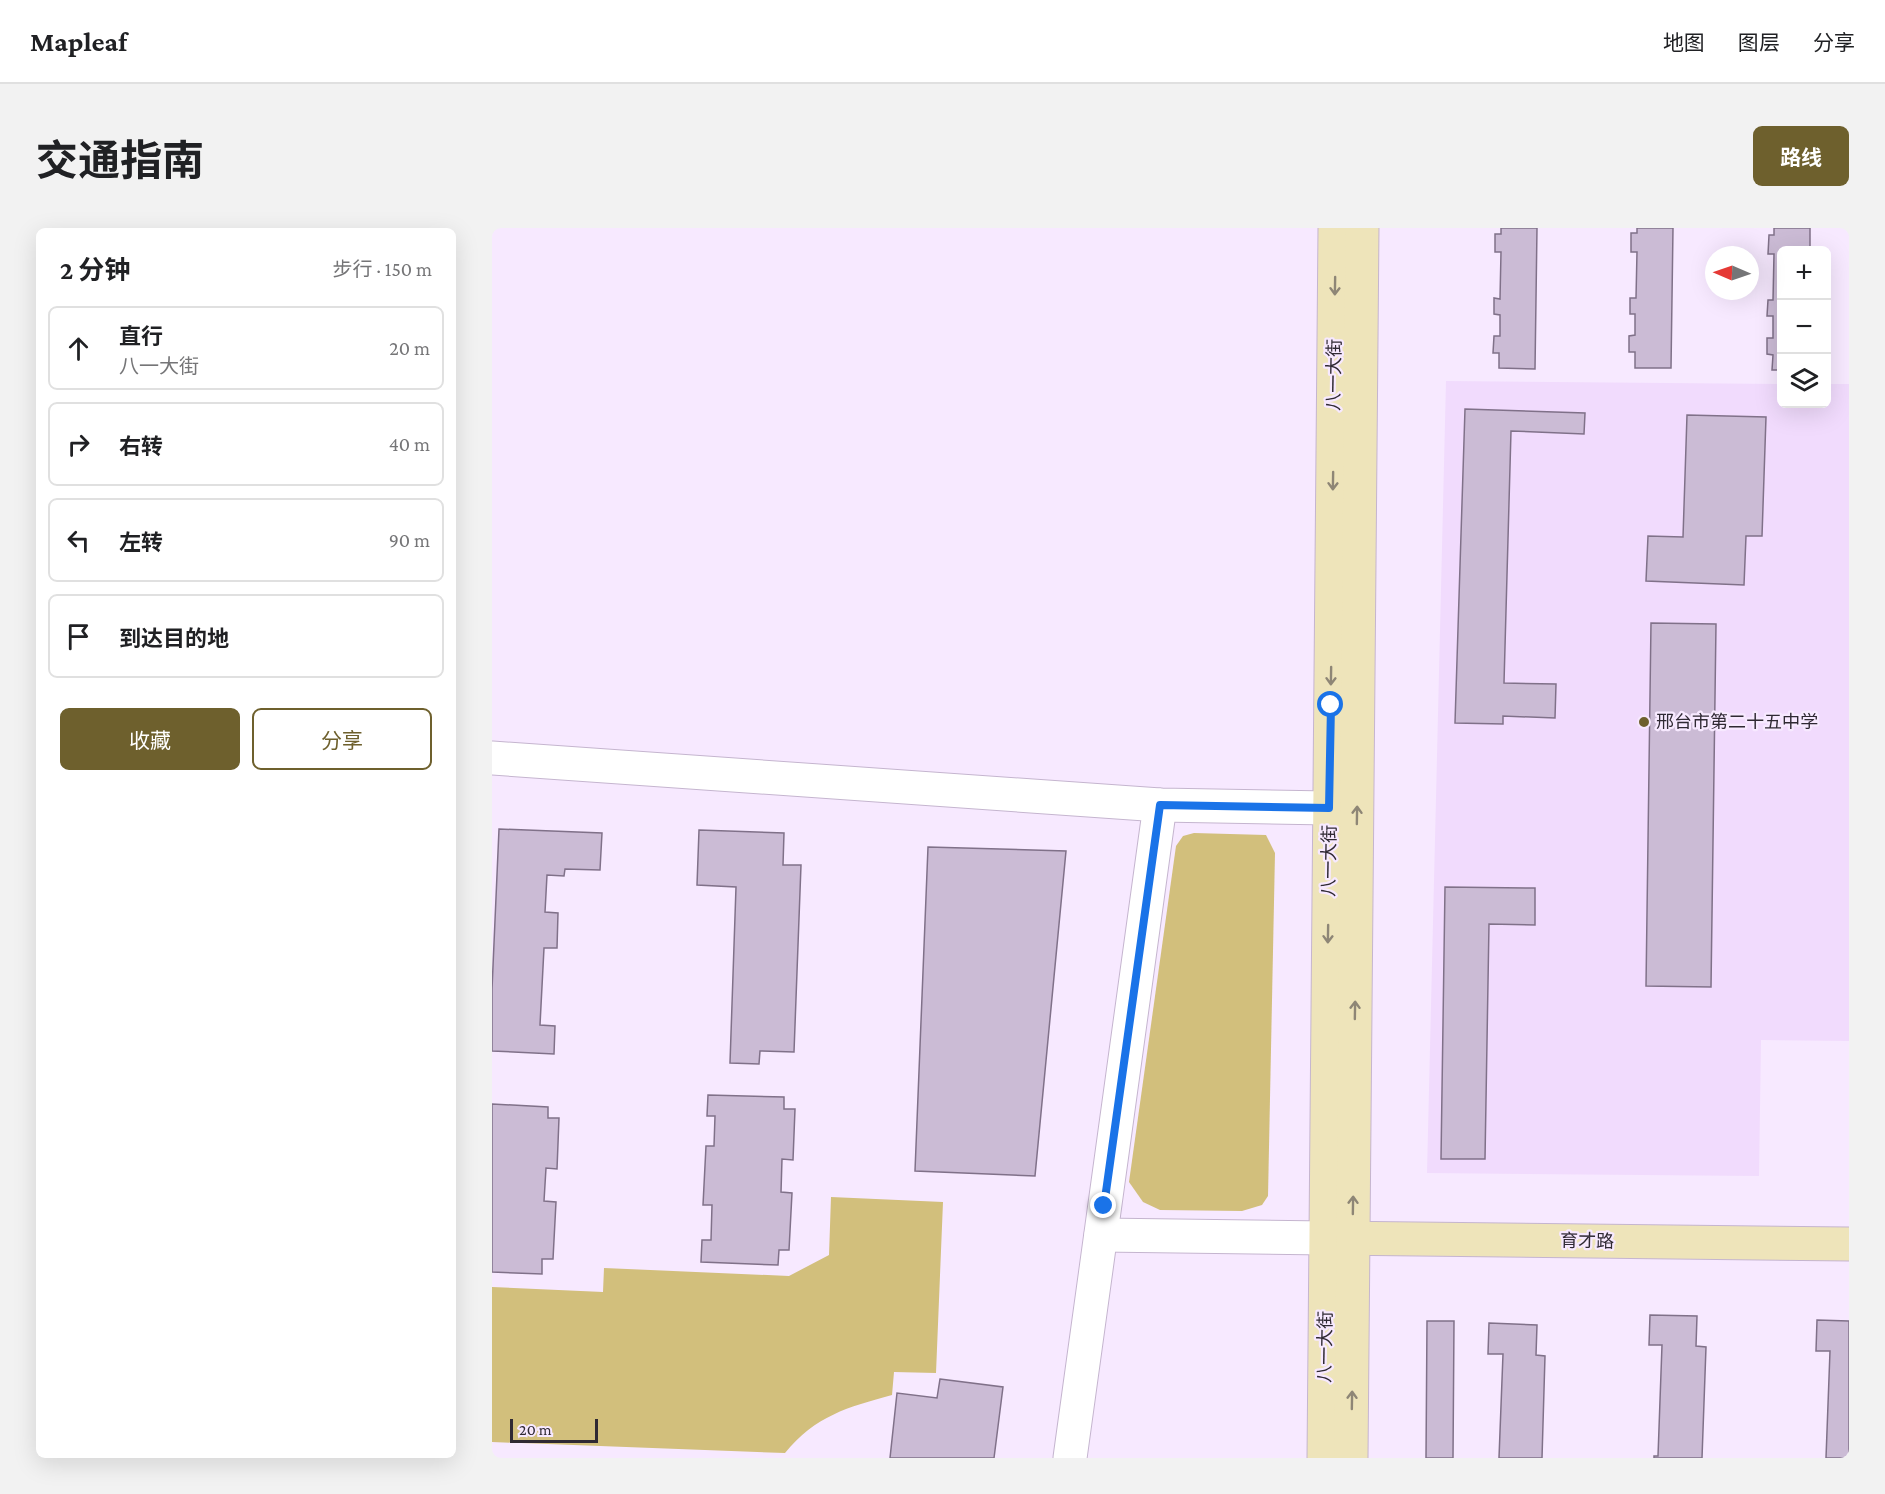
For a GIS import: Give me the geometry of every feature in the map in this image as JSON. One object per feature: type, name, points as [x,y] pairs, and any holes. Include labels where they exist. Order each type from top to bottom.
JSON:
[{"type":"street","name":"八一大街","points":[[1335,228],[1329,808],[1339,1238],[1351,1458]]},
{"type":"street","name":"八一大街","points":[[1324,1458],[1339,1238],[1362,228]]},
{"type":"street","points":[[492,758],[1160,805],[1329,808]]},
{"type":"street","points":[[1070,1458],[1160,805]]},
{"type":"street","points":[[1101,1235],[1339,1238]]},
{"type":"street","name":"育才路","points":[[1339,1238],[1849,1244]]},
{"type":"shaded area","name":"邢台市第二十五中学","points":[[1446,381],[1777,384],[1777,408],[1831,408],[1831,384],[1849,384],[1849,1041],[1761,1040],[1759,1176],[1427,1173]]},
{"type":"shaded area","points":[[1194,833],[1266,835],[1275,853],[1268,1196],[1262,1205],[1242,1211],[1160,1210],[1143,1202],[1129,1182],[1176,846],[1183,836]]},
{"type":"shaded area","points":[[831,1197],[943,1202],[936,1373],[894,1372],[892,1395],[847,1409],[820,1422],[796,1440],[785,1453],[492,1442],[492,1287],[603,1292],[604,1268],[789,1276],[829,1255]]},
{"type":"building","points":[[1501,228],[1537,228],[1535,369],[1499,368],[1499,353],[1493,353],[1494,336],[1500,336],[1500,315],[1494,314],[1494,298],[1500,299],[1501,252],[1495,252],[1495,234],[1501,234]]},
{"type":"building","points":[[1637,228],[1673,228],[1671,368],[1635,368],[1635,352],[1629,352],[1629,336],[1635,335],[1635,314],[1630,314],[1630,298],[1636,298],[1637,252],[1631,252],[1631,233],[1637,233]]},
{"type":"building","points":[[1774,228],[1810,228],[1810,246],[1777,246],[1777,370],[1772,370],[1773,355],[1767,354],[1767,338],[1773,338],[1773,316],[1767,316],[1768,300],[1773,300],[1774,254],[1768,254],[1769,235],[1774,235]]},
{"type":"building","points":[[1465,409],[1585,413],[1584,434],[1511,431],[1504,683],[1556,684],[1555,718],[1503,716],[1503,724],[1455,723]]},
{"type":"building","points":[[1687,415],[1766,417],[1762,536],[1746,536],[1744,585],[1646,581],[1648,536],[1683,537]]},
{"type":"building","points":[[1651,623],[1716,624],[1711,987],[1646,986]]},
{"type":"building","points":[[499,829],[602,833],[600,870],[565,869],[564,876],[547,875],[545,912],[558,913],[557,948],[544,948],[540,1025],[555,1026],[554,1054],[492,1051],[492,989]]},
{"type":"building","points":[[699,830],[784,833],[783,865],[801,865],[794,1052],[760,1051],[759,1064],[730,1063],[736,887],[697,885]]},
{"type":"building","points":[[928,847],[1066,851],[1035,1176],[915,1171]]},
{"type":"building","points":[[1445,887],[1535,888],[1535,925],[1489,924],[1485,1159],[1441,1159]]},
{"type":"building","points":[[708,1095],[784,1097],[784,1109],[795,1109],[793,1160],[782,1159],[781,1192],[792,1193],[789,1250],[779,1250],[778,1265],[701,1262],[702,1240],[711,1240],[712,1205],[703,1205],[706,1146],[714,1146],[715,1116],[707,1116]]},
{"type":"building","points":[[492,1104],[548,1107],[548,1118],[559,1118],[557,1169],[546,1168],[544,1201],[556,1202],[553,1259],[542,1259],[542,1274],[492,1272]]},
{"type":"building","points":[[1650,1315],[1697,1316],[1696,1346],[1706,1347],[1702,1458],[1654,1458],[1658,1456],[1662,1345],[1649,1345]]},
{"type":"building","points":[[1817,1320],[1849,1321],[1849,1458],[1826,1458],[1830,1351],[1816,1351]]},
{"type":"building","points":[[1427,1321],[1454,1321],[1453,1458],[1426,1458]]},
{"type":"building","points":[[1489,1323],[1537,1325],[1536,1355],[1545,1356],[1542,1458],[1499,1458],[1503,1354],[1488,1354]]},
{"type":"building","points":[[940,1379],[1003,1387],[994,1458],[890,1458],[897,1393],[937,1398]]},
{"type":"place","name":"邢台市第二十五中学","points":[[1644,722]]},
{"type":"route","points":[[1104,1206],[1160,805],[1329,808],[1331,705]]}]
